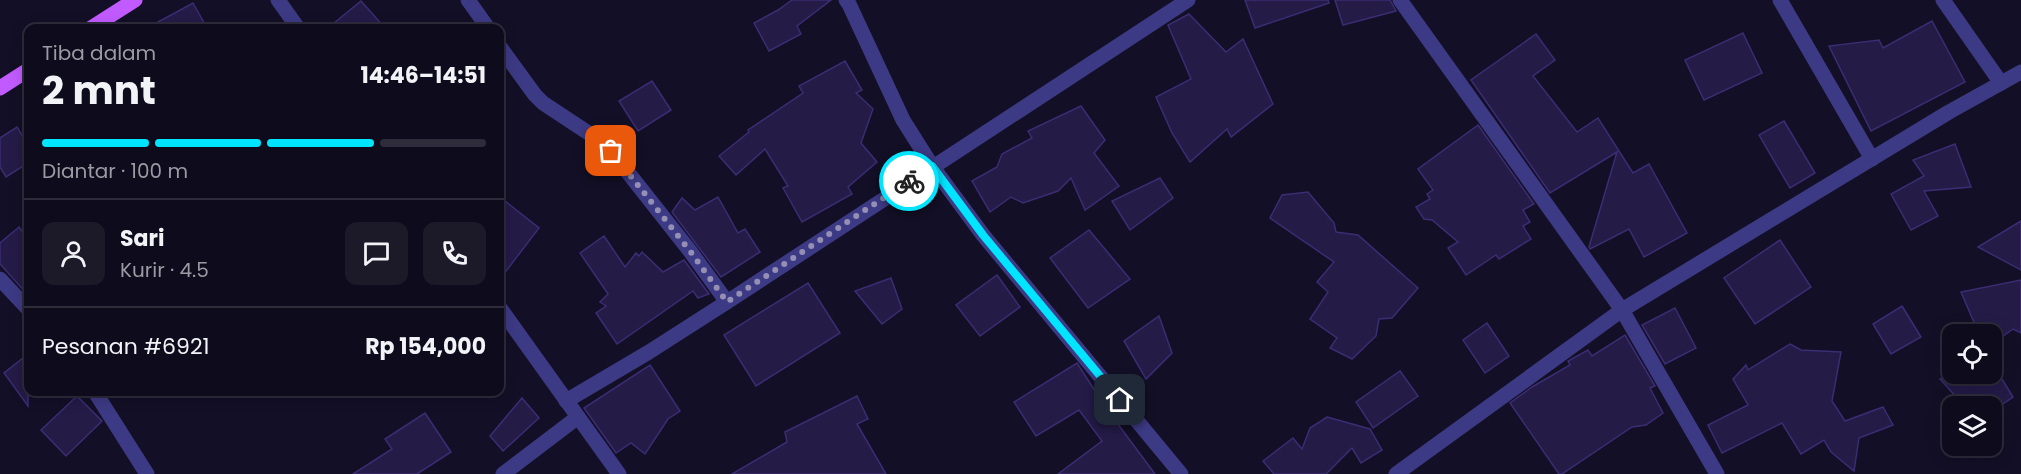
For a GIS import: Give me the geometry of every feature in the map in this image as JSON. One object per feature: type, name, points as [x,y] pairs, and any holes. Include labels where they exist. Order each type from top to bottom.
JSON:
[{"type":"main road","points":[[97,24],[135,0]]},
{"type":"main road","points":[[0,88],[24,72]]},
{"type":"street","points":[[278,0],[295,24]]},
{"type":"street","points":[[468,0],[485,24]]},
{"type":"street","points":[[846,0],[903,120],[932,166],[983,235],[1181,474]]},
{"type":"street","points":[[566,401],[727,302],[1188,0]]},
{"type":"street","points":[[1400,0],[1622,310],[1717,474]]},
{"type":"street","points":[[1780,0],[1872,159]]},
{"type":"street","points":[[1943,0],[2001,83]]},
{"type":"street","points":[[504,52],[543,103],[602,142],[611,151],[727,302]]},
{"type":"street","points":[[1396,474],[1622,310],[2021,72]]},
{"type":"street","points":[[0,279],[24,305]]},
{"type":"street","points":[[504,314],[619,474]]},
{"type":"street","points":[[98,396],[147,474]]},
{"type":"street","points":[[503,474],[578,417]]},
{"type":"building","points":[[792,0],[831,0],[797,26],[801,34],[769,51],[754,23]]},
{"type":"building","points":[[1245,0],[1328,0],[1329,3],[1255,28]]},
{"type":"building","points":[[1335,0],[1390,0],[1396,11],[1343,25]]},
{"type":"building","points":[[361,1],[381,24],[333,24]]},
{"type":"building","points":[[193,3],[205,24],[154,24]]},
{"type":"building","points":[[1189,14],[1226,52],[1243,39],[1273,104],[1231,137],[1227,129],[1190,162],[1172,133],[1156,97],[1191,79],[1168,25]]},
{"type":"building","points":[[1932,21],[1965,82],[1871,131],[1829,46],[1879,40],[1883,48]]},
{"type":"building","points":[[1743,33],[1762,73],[1704,100],[1685,60]]},
{"type":"building","points":[[1536,34],[1555,60],[1533,76],[1577,132],[1598,118],[1633,173],[1649,164],[1687,233],[1644,257],[1629,229],[1590,249],[1617,152],[1550,193],[1471,80]]},
{"type":"building","points":[[845,61],[862,90],[856,93],[873,109],[861,143],[877,162],[848,187],[852,194],[802,222],[783,188],[788,186],[765,149],[736,175],[719,156],[749,132],[748,130],[803,93],[799,86]]},
{"type":"building","points":[[652,81],[671,110],[638,131],[619,101]]},
{"type":"building","points":[[1081,106],[1105,140],[1094,153],[1119,186],[1085,210],[1071,178],[1058,191],[1023,203],[1011,197],[990,212],[972,181],[997,167],[1002,154],[1032,138],[1028,131]]},
{"type":"building","points":[[1784,121],[1815,173],[1790,188],[1759,135]]},
{"type":"building","points":[[1478,125],[1534,204],[1523,210],[1530,222],[1523,226],[1531,239],[1499,259],[1496,255],[1466,275],[1448,248],[1458,242],[1432,220],[1424,219],[1416,207],[1430,199],[1427,194],[1433,190],[1418,169]]},
{"type":"building","points":[[17,127],[24,138],[24,166],[6,177],[0,167],[0,138]]},
{"type":"building","points":[[1955,144],[1971,187],[1924,191],[1938,216],[1911,230],[1891,194],[1924,176],[1913,160]]},
{"type":"building","points":[[1160,178],[1173,198],[1130,230],[1112,201]]},
{"type":"building","points":[[1308,192],[1334,223],[1336,232],[1358,235],[1418,288],[1392,318],[1379,319],[1376,336],[1352,359],[1330,348],[1337,338],[1310,319],[1328,292],[1317,282],[1334,262],[1270,218],[1282,195]]},
{"type":"building","points":[[718,197],[738,233],[745,229],[760,252],[721,277],[672,212],[682,198],[695,210]]},
{"type":"building","points":[[504,200],[539,228],[504,274]]},
{"type":"building","points":[[2021,221],[2021,270],[1978,247]]},
{"type":"building","points":[[19,227],[24,234],[24,291],[0,264],[0,243]]},
{"type":"building","points":[[1089,230],[1130,279],[1088,308],[1050,258]]},
{"type":"building","points":[[604,236],[625,267],[636,253],[639,256],[642,252],[663,272],[684,260],[709,294],[698,298],[693,291],[617,344],[596,313],[606,306],[600,302],[608,294],[580,253]]},
{"type":"building","points":[[1780,240],[1811,287],[1755,324],[1724,278]]},
{"type":"building","points":[[997,275],[1020,307],[980,336],[956,305]]},
{"type":"building","points":[[891,278],[902,309],[882,324],[855,291]]},
{"type":"building","points":[[2021,280],[2021,333],[2013,329],[2002,337],[2002,324],[1975,324],[1961,292]]},
{"type":"building","points":[[808,283],[840,333],[756,386],[724,335]]},
{"type":"building","points":[[1902,306],[1921,337],[1891,354],[1873,324]]},
{"type":"building","points":[[1675,308],[1696,348],[1665,364],[1642,325]]},
{"type":"building","points":[[1159,316],[1172,353],[1146,379],[1124,341]]},
{"type":"building","points":[[1487,323],[1509,356],[1485,373],[1463,340]]},
{"type":"building","points":[[1625,335],[1655,386],[1650,388],[1663,413],[1646,425],[1632,427],[1559,474],[1510,403],[1570,365],[1568,361],[1588,350],[1592,356]]},
{"type":"building","points":[[1790,344],[1801,350],[1841,352],[1832,401],[1845,421],[1883,407],[1893,425],[1859,438],[1854,471],[1831,452],[1824,440],[1801,454],[1782,423],[1722,453],[1708,425],[1748,405],[1733,379],[1746,365],[1748,370]]},
{"type":"building","points":[[24,357],[24,396],[28,396],[28,406],[4,373]]},
{"type":"building","points":[[1077,363],[1106,408],[1155,474],[1058,474],[1102,441],[1079,410],[1036,436],[1014,402]]},
{"type":"building","points":[[650,365],[680,411],[668,419],[645,454],[631,443],[616,453],[584,408]]},
{"type":"building","points":[[1400,371],[1418,396],[1373,428],[1356,402]]},
{"type":"building","points":[[2002,379],[2013,397],[2002,405],[2002,396],[1955,396],[1944,384],[2002,384]]},
{"type":"building","points":[[77,396],[102,421],[66,456],[41,430]]},
{"type":"building","points":[[857,396],[868,419],[857,424],[886,474],[732,474],[787,442],[785,432]]},
{"type":"building","points":[[522,398],[539,418],[503,451],[490,436]]},
{"type":"building","points":[[425,413],[451,452],[417,474],[353,474],[392,449],[385,439]]},
{"type":"building","points":[[1327,417],[1370,429],[1382,450],[1361,463],[1352,448],[1326,474],[1274,474],[1263,461],[1293,438],[1302,449],[1310,428]]},
{"type":"way so far","points":[[611,151],[727,302],[909,181]]},
{"type":"route","points":[[909,181],[932,166],[983,235],[1120,400]]}]
